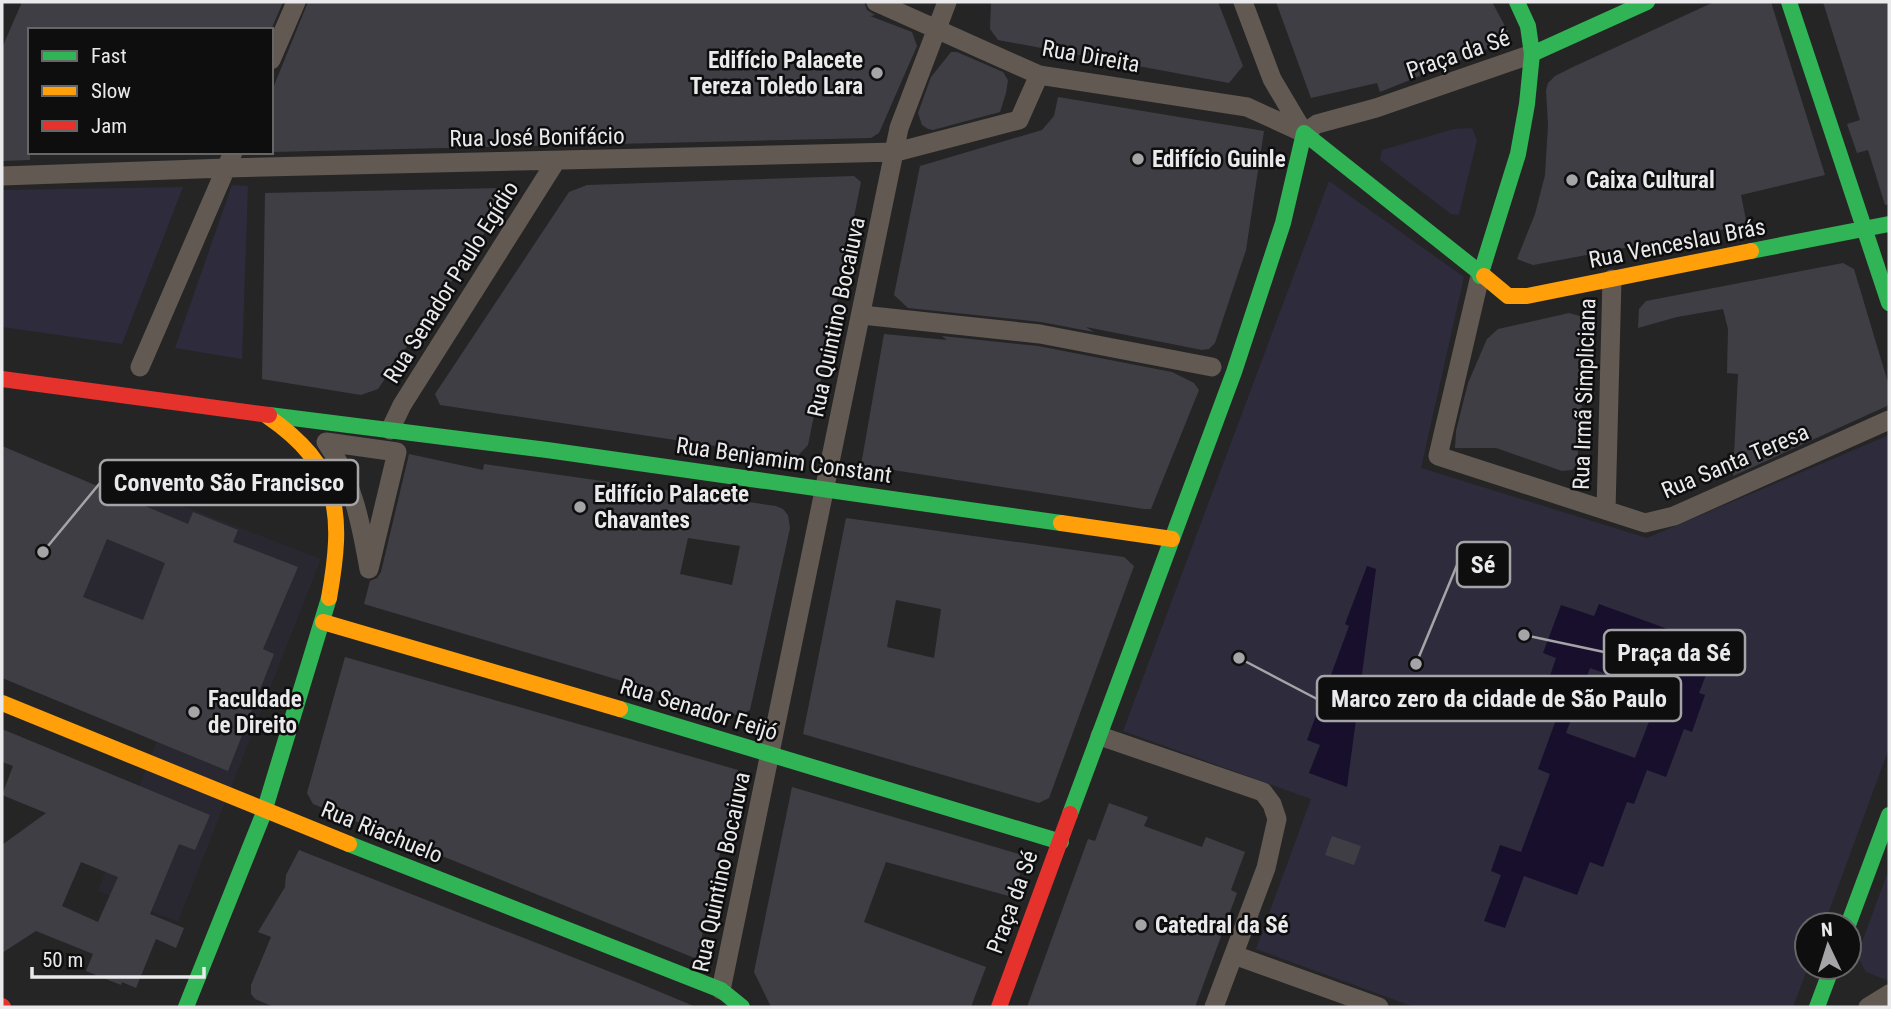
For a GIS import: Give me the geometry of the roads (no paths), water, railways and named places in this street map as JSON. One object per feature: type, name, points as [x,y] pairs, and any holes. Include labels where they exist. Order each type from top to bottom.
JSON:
[{"type":"main road","points":[[1517,2],[1528,26],[1532,54],[1647,2]]},
{"type":"main road","points":[[1789,2],[1889,303]]},
{"type":"main road","name":"Praça da Sé","points":[[1480,275],[1518,154],[1532,54]]},
{"type":"main road","points":[[1304,133],[1359,174],[1480,275]]},
{"type":"main road","name":"Praça da Sé","points":[[999,1007],[1234,372],[1283,223],[1304,133]]},
{"type":"main road","name":"Rua Venceslau Brás","points":[[1480,275],[1503,293],[1515,297],[1889,224]]},
{"type":"main road","name":"Rua Benjamim Constant","points":[[2,379],[152,401],[826,488],[1172,539]]},
{"type":"main road","points":[[186,1007],[264,811],[323,622],[336,547],[332,493],[315,456],[292,433],[264,414]]},
{"type":"main road","name":"Rua Senador Feijó","points":[[323,622],[356,629],[1061,842]]},
{"type":"main road","name":"Rua Riachuelo","points":[[2,703],[264,811],[721,990],[742,1007]]},
{"type":"main road","points":[[1853,911],[1889,815]]},
{"type":"main road","points":[[1817,1007],[1827,981]]},
{"type":"street","points":[[273,55],[296,2]]},
{"type":"street","name":"Rua Direita","points":[[876,2],[1040,75],[1247,107],[1304,133]]},
{"type":"street","name":"Rua Quintino Bocaiuva","points":[[721,990],[899,128],[947,2]]},
{"type":"street","points":[[1243,2],[1272,79],[1304,133]]},
{"type":"street","name":"Praça da Sé","points":[[1304,133],[1317,124],[1386,105],[1532,54]]},
{"type":"street","name":"Rua José Bonifácio","points":[[2,176],[229,160],[556,161],[896,152],[1019,120],[1040,75]]},
{"type":"street","points":[[140,367],[229,160]]},
{"type":"street","name":"Rua Senador Paulo Egídio","points":[[390,430],[402,405],[556,161]]},
{"type":"street","name":"Praça da Sé","points":[[1438,456],[1480,275]]},
{"type":"street","name":"Rua Irmã Simpliciana","points":[[1605,510],[1612,279]]},
{"type":"street","points":[[862,315],[1040,334],[1212,367]]},
{"type":"street","name":"Rua Santa Teresa","points":[[1438,456],[1645,523],[1674,516],[1889,420]]},
{"type":"street","points":[[326,442],[397,452],[369,569],[355,503],[344,473],[326,442]]},
{"type":"street","points":[[1100,736],[1263,792],[1272,804],[1277,819],[1266,868],[1214,1007]]},
{"type":"street","points":[[1234,955],[1379,1007]]},
{"type":"street","points":[[1868,1007],[1889,994]]},
{"type":"place","name":"Edifício Palacete Tereza Toledo Lara","points":[[877,73]]},
{"type":"place","name":"Edifício Guinle","points":[[1138,159]]},
{"type":"place","name":"Caixa Cultural","points":[[1572,180]]},
{"type":"place","name":"Edifício Palacete Chavantes","points":[[580,507]]},
{"type":"place","name":"Convento São Francisco","points":[[43,552]]},
{"type":"place","name":"Praça da Sé","points":[[1524,635]]},
{"type":"place","name":"Marco zero da cidade de São Paulo","points":[[1239,658]]},
{"type":"place","name":"Sé","points":[[1416,664]]},
{"type":"place","name":"Faculdade de Direito","points":[[194,712]]},
{"type":"place","name":"Catedral da Sé","points":[[1141,925]]}]
